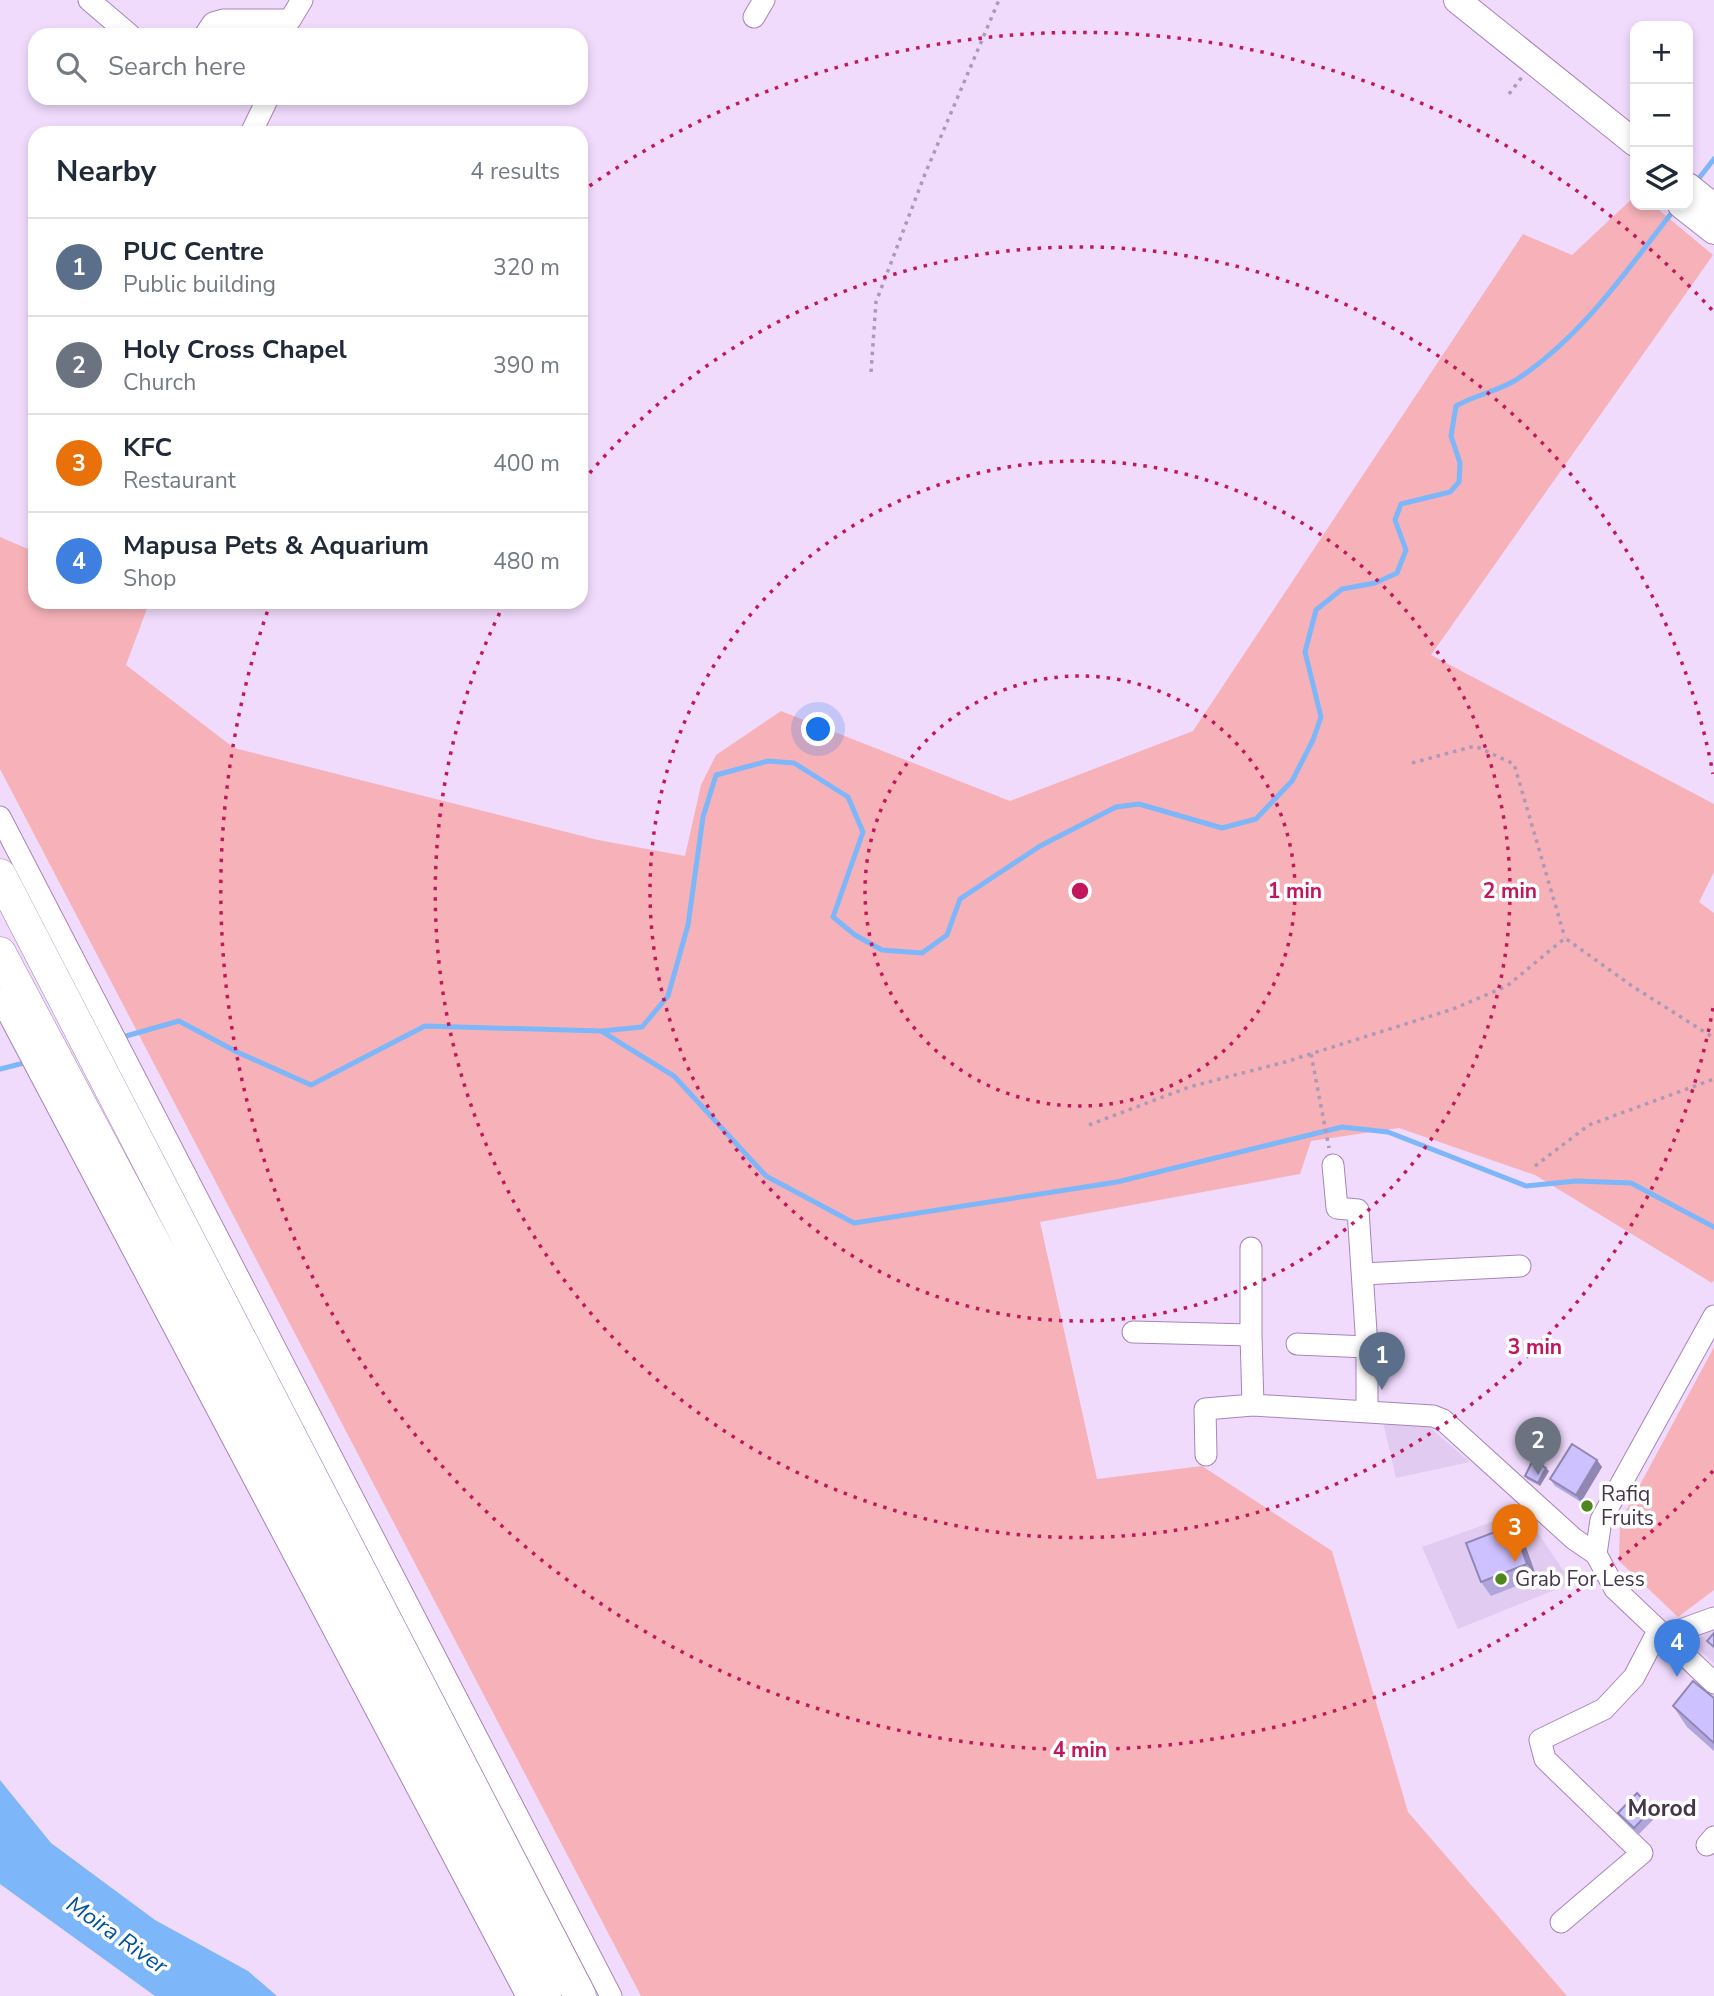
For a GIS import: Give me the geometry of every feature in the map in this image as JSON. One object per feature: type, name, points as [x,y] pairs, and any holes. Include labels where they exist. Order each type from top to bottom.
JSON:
[{"type":"highway","points":[[0,876],[580,1996]]},
{"type":"highway","points":[[0,953],[294,1506],[545,1996]]},
{"type":"main road","points":[[1457,0],[1630,139]]},
{"type":"main road","points":[[1591,107],[1630,151]]},
{"type":"main road","points":[[1693,190],[1714,207]]},
{"type":"main road","points":[[1687,210],[1714,231]]},
{"type":"street","points":[[89,0],[122,28]]},
{"type":"street","points":[[210,28],[213,23],[223,20],[289,28],[302,0]]},
{"type":"street","points":[[254,126],[265,105]]},
{"type":"street","points":[[0,817],[611,1996]]},
{"type":"street","points":[[0,998],[527,1996]]},
{"type":"street","points":[[1332,1165],[1337,1208],[1358,1210],[1367,1347],[1367,1412]]},
{"type":"street","points":[[1251,1248],[1252,1405]]},
{"type":"street","points":[[1363,1274],[1520,1266]]},
{"type":"street","points":[[1596,1554],[1601,1520],[1714,1316]]},
{"type":"street","points":[[1133,1332],[1251,1335]]},
{"type":"street","points":[[1297,1344],[1367,1347]]},
{"type":"street","points":[[1206,1455],[1205,1409],[1252,1405],[1433,1416],[1443,1420],[1574,1539],[1596,1554],[1615,1589],[1714,1683]]},
{"type":"street","points":[[1561,1922],[1642,1853],[1545,1759],[1540,1741],[1604,1709],[1634,1677],[1661,1634],[1714,1618]]},
{"type":"path","points":[[871,372],[876,302],[930,163],[999,0]]},
{"type":"path","points":[[1412,763],[1475,746],[1514,765],[1565,938],[1632,986],[1714,1038]]},
{"type":"path","points":[[1089,1125],[1189,1087],[1311,1054],[1453,1009],[1507,986],[1565,938]]},
{"type":"path","points":[[1311,1054],[1332,1165]]},
{"type":"path","points":[[1535,1166],[1589,1125],[1714,1079]]},
{"type":"shaded area","points":[[1630,201],[1630,210],[1659,210],[1713,255],[1431,655],[1714,804],[1714,872],[1699,902],[1714,913],[1714,1280],[1712,1283],[1535,1175],[1399,1128],[1311,1141],[1300,1174],[1040,1222],[1097,1479],[1202,1466],[1332,1551],[1408,1812],[1567,1996],[641,1996],[0,769],[0,537],[28,549],[28,609],[147,609],[126,665],[234,748],[598,840],[685,856],[701,785],[716,755],[781,711],[1010,801],[1193,731],[1523,234],[1572,255]]},
{"type":"shaded area","points":[[1714,1347],[1714,1590],[1678,1617],[1619,1561],[1620,1522]]},
{"type":"shaded area","points":[[1383,1422],[1427,1425],[1470,1462],[1396,1478]]},
{"type":"shaded area","points":[[1523,1511],[1572,1583],[1458,1629],[1422,1547]]},
{"type":"shaded area","points":[[1714,1627],[1714,1663],[1692,1644]]},
{"type":"water","name":"Moira River","points":[[0,1780],[51,1843],[155,1920],[248,1971],[277,1996],[155,1996],[0,1884]]},
{"type":"building","points":[[1572,1444],[1597,1460],[1576,1495],[1550,1479]]},
{"type":"building","points":[[1533,1460],[1546,1468],[1538,1483],[1525,1476]]},
{"type":"building","points":[[1513,1525],[1527,1564],[1481,1582],[1466,1543]]},
{"type":"building","points":[[1714,1633],[1714,1647],[1707,1641]]},
{"type":"building","points":[[1693,1681],[1714,1698],[1714,1743],[1673,1706]]},
{"type":"building","points":[[1637,1793],[1652,1809],[1634,1828],[1618,1813]]},
{"type":"waterway","points":[[1696,182],[1714,159]]},
{"type":"waterway","points":[[119,1038],[179,1021],[237,1052],[311,1085],[425,1026],[602,1031],[642,1027],[668,996],[688,925],[703,817],[716,775],[768,761],[794,763],[848,797],[863,832],[833,917],[855,935],[882,950],[922,953],[947,935],[960,899],[1040,846],[1116,807],[1139,804],[1222,828],[1256,819],[1292,781],[1313,740],[1321,717],[1305,652],[1316,610],[1342,589],[1375,583],[1397,573],[1406,550],[1395,520],[1401,504],[1450,492],[1459,482],[1460,463],[1451,436],[1456,406],[1516,380],[1562,344],[1602,302],[1674,210]]},
{"type":"waterway","points":[[603,1032],[674,1076],[766,1176],[854,1223],[1117,1182],[1342,1127],[1388,1132],[1526,1186],[1576,1181],[1631,1183],[1714,1227]]},
{"type":"waterway","points":[[0,1069],[28,1062]]},
{"type":"place","name":"PUC Centre","points":[[1382,1390]]},
{"type":"place","name":"Holy Cross Chapel","points":[[1538,1475]]},
{"type":"place","name":"Rafiq Fruits","points":[[1587,1506]]},
{"type":"place","name":"KFC","points":[[1515,1562]]},
{"type":"place","name":"Grab For Less","points":[[1501,1579]]},
{"type":"place","name":"Mapusa Pets & Aquarium","points":[[1677,1677]]},
{"type":"district","name":"Morod","points":[[1662,1808]]}]
